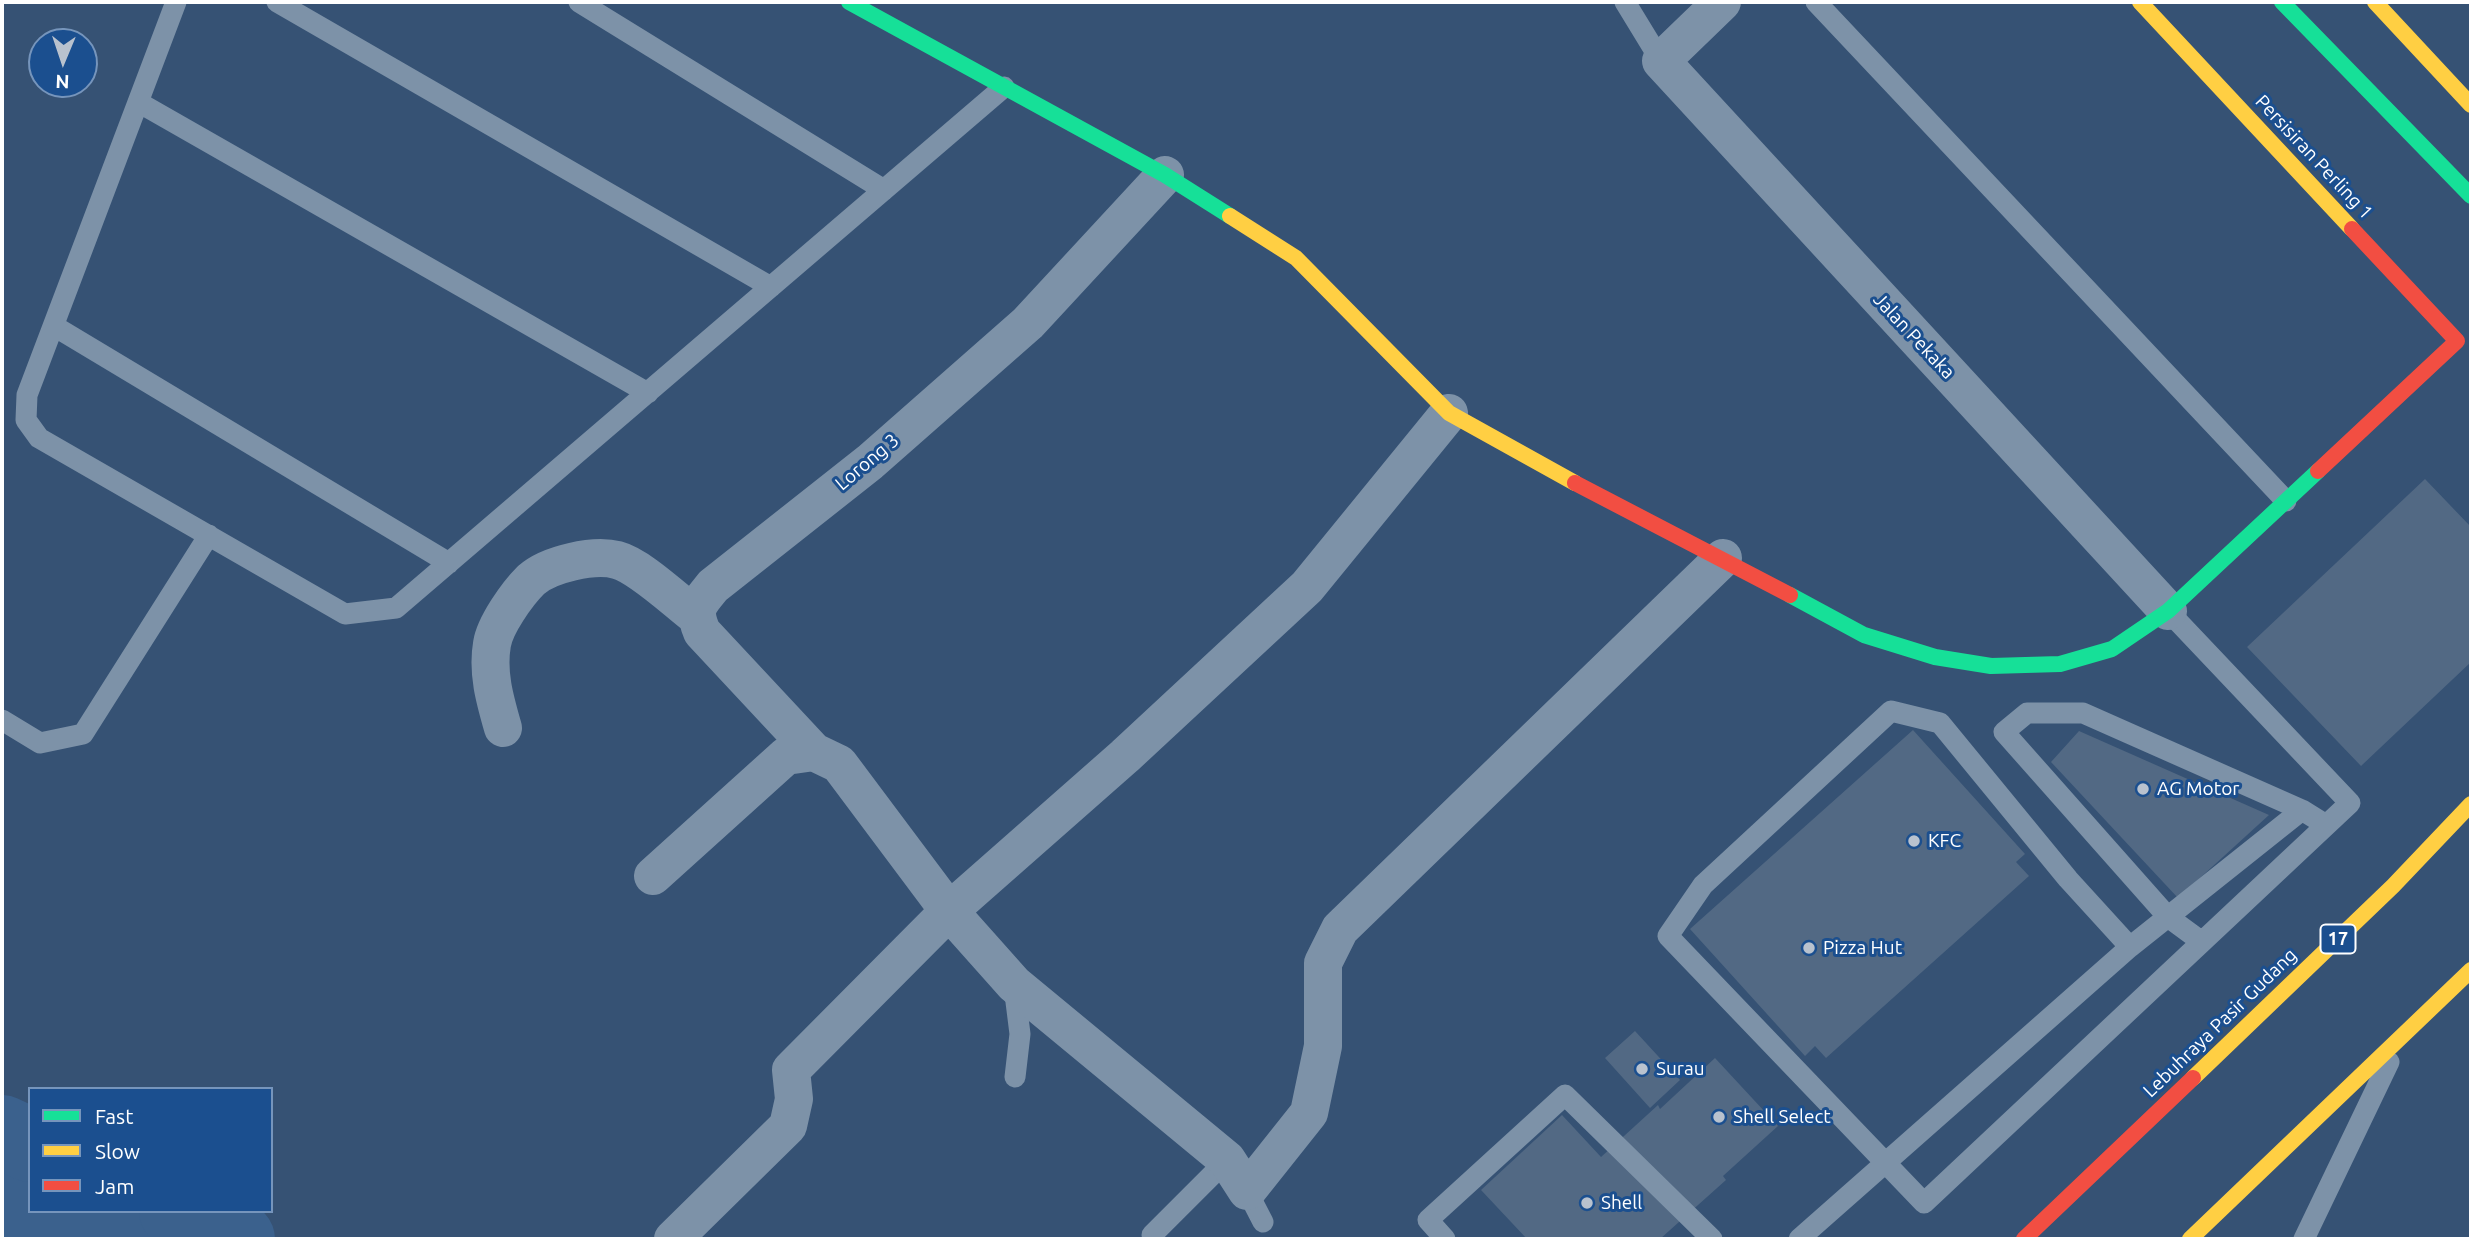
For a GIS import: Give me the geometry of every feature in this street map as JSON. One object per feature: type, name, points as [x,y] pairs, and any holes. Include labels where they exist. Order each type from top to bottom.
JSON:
[{"type":"main road","points":[[849,2],[1165,175],[1296,257],[1449,413],[1584,488],[1723,558],[1864,635],[1935,657],[1991,666],[2060,664],[2112,649],[2168,611],[2286,501]]},
{"type":"main road","name":"Persisiran Perling 1","points":[[2140,2],[2457,341],[2286,501]]},
{"type":"main road","points":[[2282,2],[2471,196]]},
{"type":"main road","points":[[2375,2],[2471,105]]},
{"type":"main road","name":"Lebuhraya Pasir Gudang","points":[[2024,1239],[2393,886],[2471,804]]},
{"type":"main road","points":[[2190,1239],[2471,970]]},
{"type":"street","points":[[1661,61],[1722,2]]},
{"type":"street","name":"Jalan Pekaka","points":[[1661,61],[2168,611]]},
{"type":"street","name":"Lorong 3","points":[[696,616],[697,605],[713,586],[870,462],[1028,323],[1165,175]]},
{"type":"street","points":[[673,1239],[788,1126],[794,1099],[791,1070],[949,911],[1125,756],[1307,587],[1449,413]]},
{"type":"street","points":[[503,728],[492,691],[492,644],[497,629],[532,579],[555,568],[588,558],[619,561],[634,568],[696,616],[702,632],[814,752],[839,764],[949,911],[1014,984],[1245,1191],[1309,1113],[1323,1046],[1323,963],[1340,929],[1723,558]]},
{"type":"street","points":[[653,876],[786,756],[814,752]]},
{"type":"lane","points":[[176,2],[27,395],[26,420],[40,438],[345,614],[397,608],[1004,87]]},
{"type":"lane","points":[[276,2],[771,287]]},
{"type":"lane","points":[[579,2],[884,190]]},
{"type":"lane","points":[[1625,2],[1661,61]]},
{"type":"lane","points":[[1816,2],[2286,501]]},
{"type":"lane","points":[[138,102],[648,393]]},
{"type":"lane","points":[[54,326],[449,563]]},
{"type":"lane","points":[[2,720],[40,743],[83,734],[209,535]]},
{"type":"lane","points":[[2130,947],[2068,879],[1940,723],[1891,711],[1703,885],[1668,936],[1924,1203],[2350,803],[2168,611]]},
{"type":"lane","points":[[2202,942],[2168,917],[2004,732],[2027,713],[2083,713],[2302,810],[2326,825]]},
{"type":"lane","points":[[1799,1239],[2130,947],[2302,810]]},
{"type":"lane","points":[[1014,984],[1020,1034],[1014,1077]]},
{"type":"lane","points":[[2304,1239],[2400,1038]]},
{"type":"lane","points":[[1445,1239],[1428,1220],[1565,1095],[1712,1239]]},
{"type":"lane","points":[[1152,1235],[1245,1191]]},
{"type":"water","points":[[2,1132],[28,1144],[28,1213],[180,1213],[238,1239],[2,1239]]},
{"type":"building","points":[[2425,479],[2471,527],[2471,662],[2361,766],[2247,647]]},
{"type":"building","points":[[1913,730],[2025,854],[2016,862],[2029,876],[1826,1058],[1815,1046],[1805,1056],[1690,929]]},
{"type":"building","name":"AG Motor","points":[[2079,731],[2269,815],[2178,898],[2051,762]]},
{"type":"building","name":"Surau","points":[[1635,1031],[1680,1080],[1650,1108],[1605,1058]]},
{"type":"building","points":[[1715,1058],[1778,1126],[1723,1176],[1726,1180],[1660,1239],[1527,1239],[1481,1190],[1562,1115],[1601,1157],[1658,1105],[1660,1109]]},
{"type":"waterway","points":[[2,1132],[28,1144]]},
{"type":"waterway","points":[[180,1213],[238,1239]]},
{"type":"traffic: fast","points":[[849,2],[1165,175],[1230,216]]},
{"type":"traffic: fast","points":[[2282,2],[2471,196]]},
{"type":"traffic: fast","points":[[1790,595],[1864,635],[1935,657],[1991,666],[2060,664],[2112,649],[2168,611],[2318,471]]},
{"type":"traffic: slow","points":[[2140,2],[2352,229]]},
{"type":"traffic: slow","points":[[2375,2],[2471,105]]},
{"type":"traffic: slow","points":[[1230,216],[1296,258],[1449,413],[1575,483]]},
{"type":"traffic: slow","points":[[2193,1078],[2393,886],[2471,804]]},
{"type":"traffic: slow","points":[[2190,1239],[2471,970]]},
{"type":"traffic: jam","points":[[2318,471],[2457,341],[2352,229]]},
{"type":"traffic: jam","points":[[1575,483],[1790,595]]},
{"type":"traffic: jam","points":[[2024,1239],[2193,1078]]},
{"type":"place","name":"AG Motor","points":[[2143,789]]},
{"type":"place","name":"KFC","points":[[1914,841]]},
{"type":"place","name":"Pizza Hut","points":[[1809,948]]},
{"type":"place","name":"Surau","points":[[1642,1069]]},
{"type":"place","name":"Shell Select","points":[[1719,1117]]},
{"type":"place","name":"Shell","points":[[1587,1203]]}]
